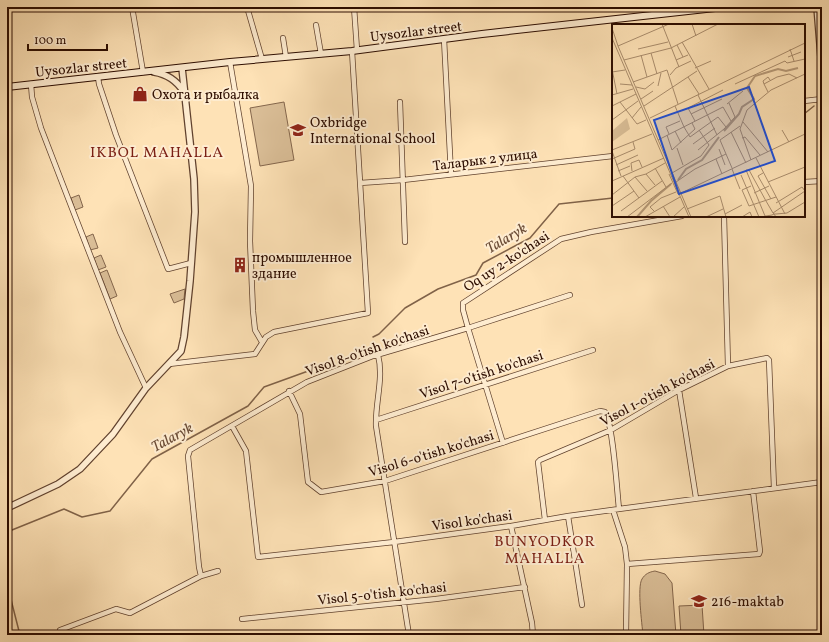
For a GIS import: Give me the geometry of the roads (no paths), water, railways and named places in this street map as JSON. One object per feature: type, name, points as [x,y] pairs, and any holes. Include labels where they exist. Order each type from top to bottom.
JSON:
[{"type":"main road","name":"Uysozlar street","points":[[7,87],[230,62],[355,51],[444,39],[724,7]]},
{"type":"street","points":[[132,7],[143,72]]},
{"type":"street","points":[[230,7],[248,7],[262,59]]},
{"type":"street","points":[[169,364],[255,354],[266,337],[274,332],[368,313],[360,183],[354,7]]},
{"type":"street","points":[[817,7],[822,69]]},
{"type":"street","points":[[316,25],[321,54]]},
{"type":"street","points":[[283,38],[286,57]]},
{"type":"street","points":[[444,39],[451,174]]},
{"type":"street","points":[[230,62],[251,186],[250,241],[253,311],[255,330],[262,342]]},
{"type":"street","points":[[7,508],[58,484],[80,469],[113,434],[146,388],[178,355],[183,342],[192,263],[194,228],[194,191],[182,68]]},
{"type":"street","points":[[152,71],[171,78],[179,85],[185,94]]},
{"type":"street","points":[[98,77],[116,135],[168,269],[192,263]]},
{"type":"street","points":[[31,84],[32,97],[41,128],[120,332],[146,388]]},
{"type":"street","points":[[805,101],[822,99]]},
{"type":"street","points":[[400,102],[405,242]]},
{"type":"street","name":"Таларык 2 улица","points":[[360,183],[403,180],[612,156]]},
{"type":"street","points":[[805,182],[822,181]]},
{"type":"street","name":"Oq uy 2-ko'chasi","points":[[503,443],[462,310],[463,303],[561,239],[590,232],[676,217]]},
{"type":"street","points":[[724,217],[728,366]]},
{"type":"street","name":"Visol 8-o'tish ko'chasi","points":[[202,576],[199,567],[188,456],[190,450],[306,382],[378,355],[570,295]]},
{"type":"street","name":"Visol 7-o'tish ko'chasi","points":[[376,420],[593,350]]},
{"type":"street","points":[[378,355],[381,366],[376,420],[409,635]]},
{"type":"street","name":"Visol 1-o'tish ko'chasi","points":[[545,520],[539,461],[611,430],[679,390],[728,366],[767,358],[769,360],[774,488]]},
{"type":"street","points":[[679,390],[696,498]]},
{"type":"street","name":"Visol 6-o'tish ko'chasi","points":[[289,391],[300,414],[309,484],[321,492],[385,481],[600,411],[605,412],[611,430]]},
{"type":"street","name":"Visol ko'chasi","points":[[232,426],[246,452],[258,557],[394,542],[696,498],[822,482]]},
{"type":"street","points":[[611,430],[619,509]]},
{"type":"street","points":[[627,564],[759,554],[760,551],[753,491]]},
{"type":"street","points":[[613,510],[625,547],[627,564],[626,635]]},
{"type":"street","points":[[568,516],[582,605]]},
{"type":"street","points":[[512,526],[525,587],[533,635]]},
{"type":"street","points":[[60,630],[116,609],[130,613],[202,576],[218,571]]},
{"type":"street","name":"Visol 5-o'tish ko'chasi","points":[[242,619],[405,602],[525,587]]},
{"type":"waterway","name":"Talaryk","points":[[805,113],[814,106]]},
{"type":"waterway","name":"Talaryk","points":[[373,337],[379,334],[405,308],[438,289],[476,275],[483,263],[530,238],[559,204],[612,198]]},
{"type":"waterway","name":"Talaryk","points":[[7,532],[64,509],[82,517],[110,511],[152,459],[248,406],[264,387],[311,370]]},
{"type":"waterway","name":"Talaryk","points":[[7,584],[20,635]]},
{"type":"place","name":"Охота и рыбалка","points":[[140,94]]},
{"type":"place","name":"Oxbridge International School","points":[[298,130]]},
{"type":"place","name":"промышленное здание","points":[[240,265]]},
{"type":"place","name":"216-maktab","points":[[699,601]]},
{"type":"district","name":"IKBOL MAHALLA","points":[[157,152]]},
{"type":"district","name":"BUNYODKOR MAHALLA","points":[[545,550]]}]
